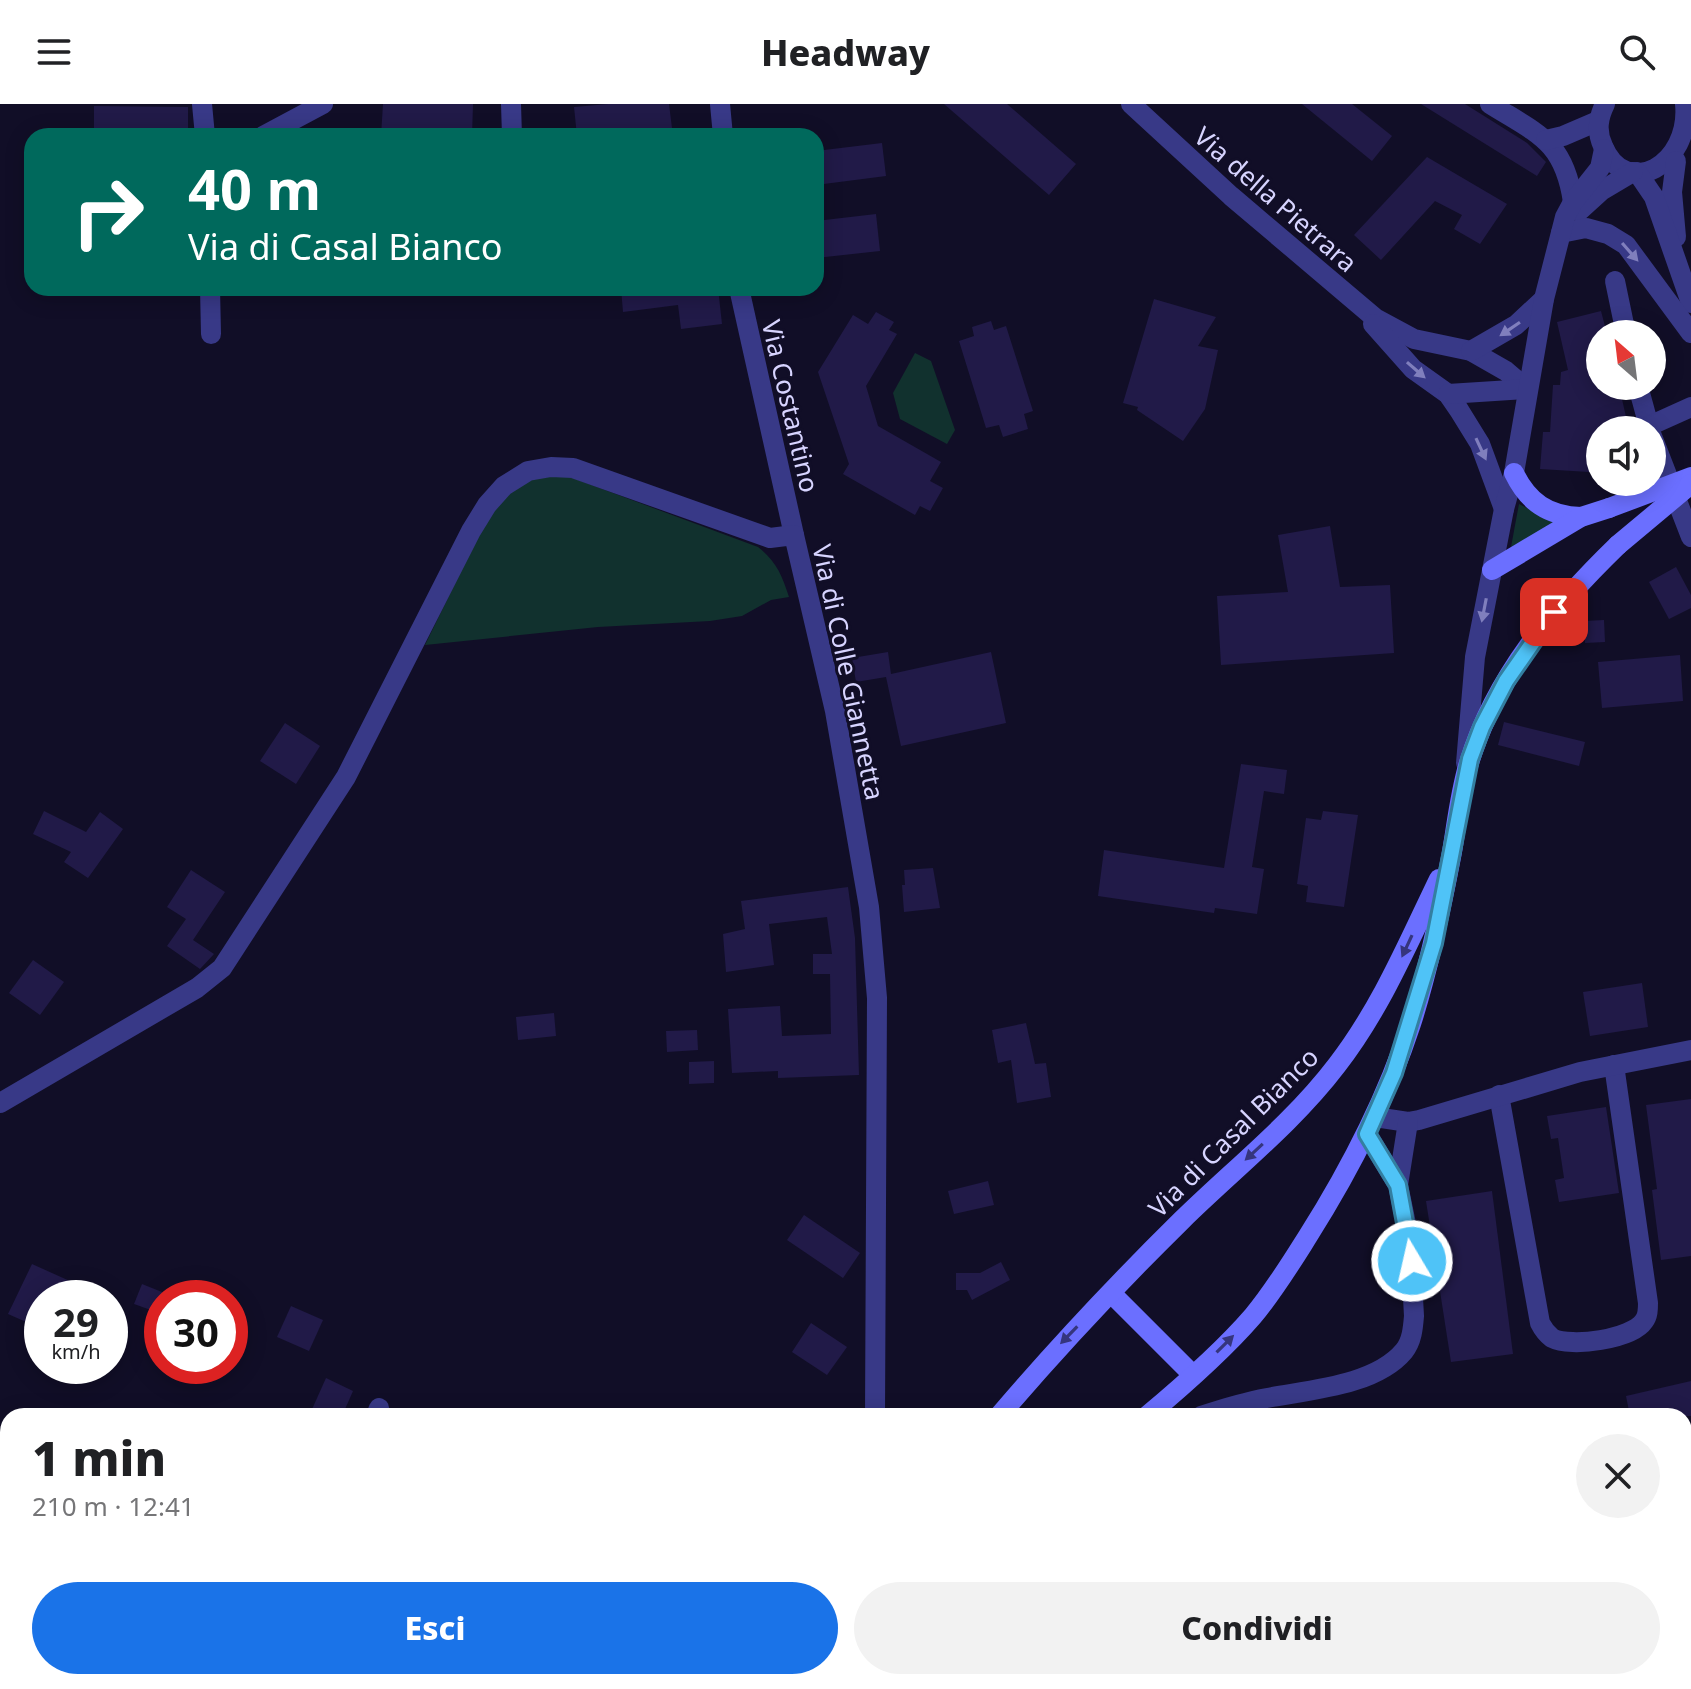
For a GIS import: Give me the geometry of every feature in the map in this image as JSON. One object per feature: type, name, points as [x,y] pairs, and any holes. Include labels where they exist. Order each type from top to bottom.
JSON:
[{"type":"main road","points":[[1514,473],[1534,502],[1553,513],[1581,517]]},
{"type":"main road","points":[[1492,570],[1581,517],[1691,477]]},
{"type":"main road","name":"Via di Casal Bianco","points":[[1156,1408],[1253,1316],[1269,1295],[1340,1184],[1371,1125],[1412,1022],[1434,943],[1465,777],[1482,727],[1524,652],[1562,603],[1618,545],[1691,484]]},
{"type":"main road","name":"Via di Casal Bianco","points":[[1006,1408],[1061,1343],[1182,1220],[1291,1117],[1335,1069],[1380,1003],[1452,850]]},
{"type":"main road","points":[[1111,1293],[1193,1375]]},
{"type":"street","points":[[202,104],[204,128]]},
{"type":"street","points":[[278,128],[323,104]]},
{"type":"street","points":[[511,104],[512,128]]},
{"type":"street","points":[[720,104],[722,128]]},
{"type":"street","name":"Via della Pietrara","points":[[1131,104],[1231,196],[1352,300]]},
{"type":"street","points":[[1490,104],[1546,140],[1563,161],[1573,202]]},
{"type":"street","points":[[1561,233],[1589,201],[1635,172],[1658,171],[1676,161],[1691,128],[1685,104]]},
{"type":"street","points":[[1546,140],[1563,136],[1602,112]]},
{"type":"street","points":[[1602,112],[1599,136],[1604,149],[1611,159],[1635,172],[1654,197],[1691,303]]},
{"type":"street","points":[[1465,777],[1475,657],[1514,473],[1544,299],[1561,233],[1573,202],[1600,168],[1604,149]]},
{"type":"street","points":[[1676,161],[1672,192],[1680,277]]},
{"type":"street","points":[[1561,233],[1586,228],[1608,234],[1626,245],[1691,333]]},
{"type":"street","points":[[1615,281],[1623,320]]},
{"type":"street","points":[[210,296],[211,334]]},
{"type":"street","name":"Via Costantino","points":[[741,296],[794,535]]},
{"type":"street","points":[[1471,351],[1516,325],[1544,299]]},
{"type":"street","points":[[1352,300],[1398,333],[1430,344],[1471,351],[1506,371],[1527,389]]},
{"type":"street","points":[[1352,300],[1413,369],[1448,394],[1480,444],[1504,509]]},
{"type":"street","points":[[1448,394],[1527,389]]},
{"type":"street","points":[[1666,422],[1691,407]]},
{"type":"street","name":"Via di Colle Giannetta","points":[[0,1103],[197,988],[222,968],[359,754],[471,531],[495,494],[512,480],[539,469],[573,468],[770,538],[794,535],[835,711],[874,939],[877,998],[875,1408]]},
{"type":"street","points":[[1666,472],[1691,537]]},
{"type":"street","points":[[1230,1408],[1338,1385],[1381,1368],[1406,1348],[1413,1328],[1414,1279],[1410,1243],[1398,1185],[1371,1125],[1408,1122],[1614,1065],[1691,1050]]},
{"type":"street","points":[[1499,1095],[1540,1323],[1552,1338],[1565,1342],[1620,1336],[1643,1323],[1648,1303],[1614,1065]]},
{"type":"street","points":[[1398,1185],[1408,1122]]},
{"type":"green space","points":[[915,353],[931,361],[955,430],[947,444],[900,419],[893,393]]},
{"type":"green space","points":[[562,474],[758,547],[778,569],[789,597],[771,600],[742,616],[710,621],[598,627],[425,645],[491,510],[524,479]]},
{"type":"green space","points":[[1519,504],[1556,523],[1511,547]]},
{"type":"building","points":[[383,104],[473,104],[472,128],[382,128]]},
{"type":"building","points":[[669,104],[672,128],[576,128],[574,107]]},
{"type":"building","points":[[944,104],[1007,104],[1076,164],[1049,195]]},
{"type":"building","points":[[1302,104],[1352,104],[1392,136],[1372,161]]},
{"type":"building","points":[[1421,104],[1465,104],[1527,143],[1546,162],[1537,176]]},
{"type":"building","points":[[94,106],[188,107],[188,128],[94,128]]},
{"type":"building","points":[[882,143],[886,176],[824,184],[824,150]]},
{"type":"building","points":[[1427,157],[1507,204],[1480,244],[1454,229],[1462,215],[1435,201],[1381,260],[1354,235]]},
{"type":"building","points":[[876,214],[880,251],[824,257],[824,220]]},
{"type":"building","points":[[622,296],[719,296],[722,324],[681,329],[678,305],[623,312]]},
{"type":"building","points":[[1154,299],[1216,317],[1198,346],[1218,350],[1205,409],[1183,441],[1137,410],[1138,407],[1123,403]]},
{"type":"building","points":[[1601,311],[1603,320],[1586,320],[1586,400],[1622,400],[1626,416],[1586,416],[1586,472],[1540,469],[1543,432],[1550,432],[1553,385],[1560,385],[1561,372],[1568,370],[1557,322]]},
{"type":"building","points":[[876,312],[894,322],[889,330],[897,334],[866,386],[878,426],[941,462],[930,481],[943,488],[930,511],[920,506],[915,515],[843,474],[849,464],[818,372],[853,315],[868,324]]},
{"type":"building","points":[[991,321],[994,330],[1006,326],[1033,411],[1024,414],[1028,429],[1003,437],[999,425],[986,428],[959,341],[974,336],[972,327]]},
{"type":"building","points":[[1330,526],[1340,587],[1390,585],[1394,653],[1221,665],[1217,596],[1288,592],[1278,535]]},
{"type":"building","points":[[1676,567],[1691,595],[1691,608],[1669,619],[1649,582]]},
{"type":"building","points":[[1604,620],[1605,642],[1585,643],[1584,621]]},
{"type":"building","points":[[888,652],[891,674],[991,652],[1006,723],[901,746],[886,677],[856,682],[852,658]]},
{"type":"building","points":[[1680,655],[1683,701],[1602,708],[1598,662]]},
{"type":"building","points":[[1504,722],[1585,742],[1579,766],[1498,745]]},
{"type":"building","points":[[285,723],[320,746],[296,784],[260,761]]},
{"type":"building","points":[[1241,764],[1287,770],[1284,794],[1264,791],[1252,867],[1264,869],[1257,914],[1215,908],[1214,913],[1098,896],[1104,850],[1224,868]]},
{"type":"building","points":[[44,811],[86,832],[100,812],[123,829],[88,878],[64,862],[71,852],[33,834]]},
{"type":"building","points":[[1323,811],[1358,815],[1344,907],[1306,902],[1308,886],[1297,884],[1306,818],[1321,820]]},
{"type":"building","points":[[933,868],[940,908],[904,912],[904,870]]},
{"type":"building","points":[[191,870],[225,892],[193,940],[214,954],[200,969],[167,946],[186,919],[167,907]]},
{"type":"building","points":[[848,887],[855,938],[859,1075],[778,1078],[778,1071],[732,1073],[728,1009],[780,1006],[782,1036],[831,1034],[830,974],[813,974],[813,954],[832,954],[827,917],[769,924],[774,965],[726,972],[723,934],[745,929],[741,901]]},
{"type":"building","points":[[33,960],[64,982],[40,1015],[9,993]]},
{"type":"building","points":[[1642,983],[1648,1027],[1590,1036],[1583,992]]},
{"type":"building","points":[[554,1013],[556,1036],[518,1040],[516,1017]]},
{"type":"building","points":[[1026,1023],[1035,1064],[1046,1063],[1051,1097],[1017,1103],[1011,1060],[998,1063],[992,1030]]},
{"type":"building","points":[[697,1030],[698,1050],[667,1052],[666,1031]]},
{"type":"building","points":[[714,1061],[714,1083],[689,1084],[689,1062]]},
{"type":"building","points":[[1691,1099],[1691,1256],[1661,1260],[1652,1190],[1657,1189],[1646,1105]]},
{"type":"building","points":[[1606,1107],[1619,1193],[1559,1202],[1555,1180],[1564,1178],[1558,1138],[1551,1139],[1547,1116]]},
{"type":"building","points":[[988,1181],[994,1205],[954,1214],[948,1191]]},
{"type":"building","points":[[1492,1191],[1513,1354],[1451,1362],[1426,1201]]},
{"type":"building","points":[[804,1215],[860,1253],[843,1278],[787,1240]]},
{"type":"building","points":[[1001,1262],[1010,1280],[972,1300],[967,1290],[956,1290],[956,1273],[980,1273]]},
{"type":"building","points":[[32,1264],[68,1280],[24,1280]]},
{"type":"building","points":[[24,1281],[24,1321],[8,1314]]},
{"type":"building","points":[[142,1284],[144,1285],[144,1308],[134,1304]]},
{"type":"building","points":[[291,1306],[323,1320],[309,1351],[277,1337]]},
{"type":"building","points":[[811,1323],[847,1347],[827,1375],[792,1352]]},
{"type":"building","points":[[326,1378],[353,1391],[346,1408],[313,1408]]},
{"type":"building","points":[[1691,1381],[1691,1408],[1628,1408],[1626,1396]]},
{"type":"route","points":[[1412,1261],[1398,1185],[1367,1134],[1412,1022],[1434,943],[1470,759],[1482,727],[1506,681],[1554,612]]}]
